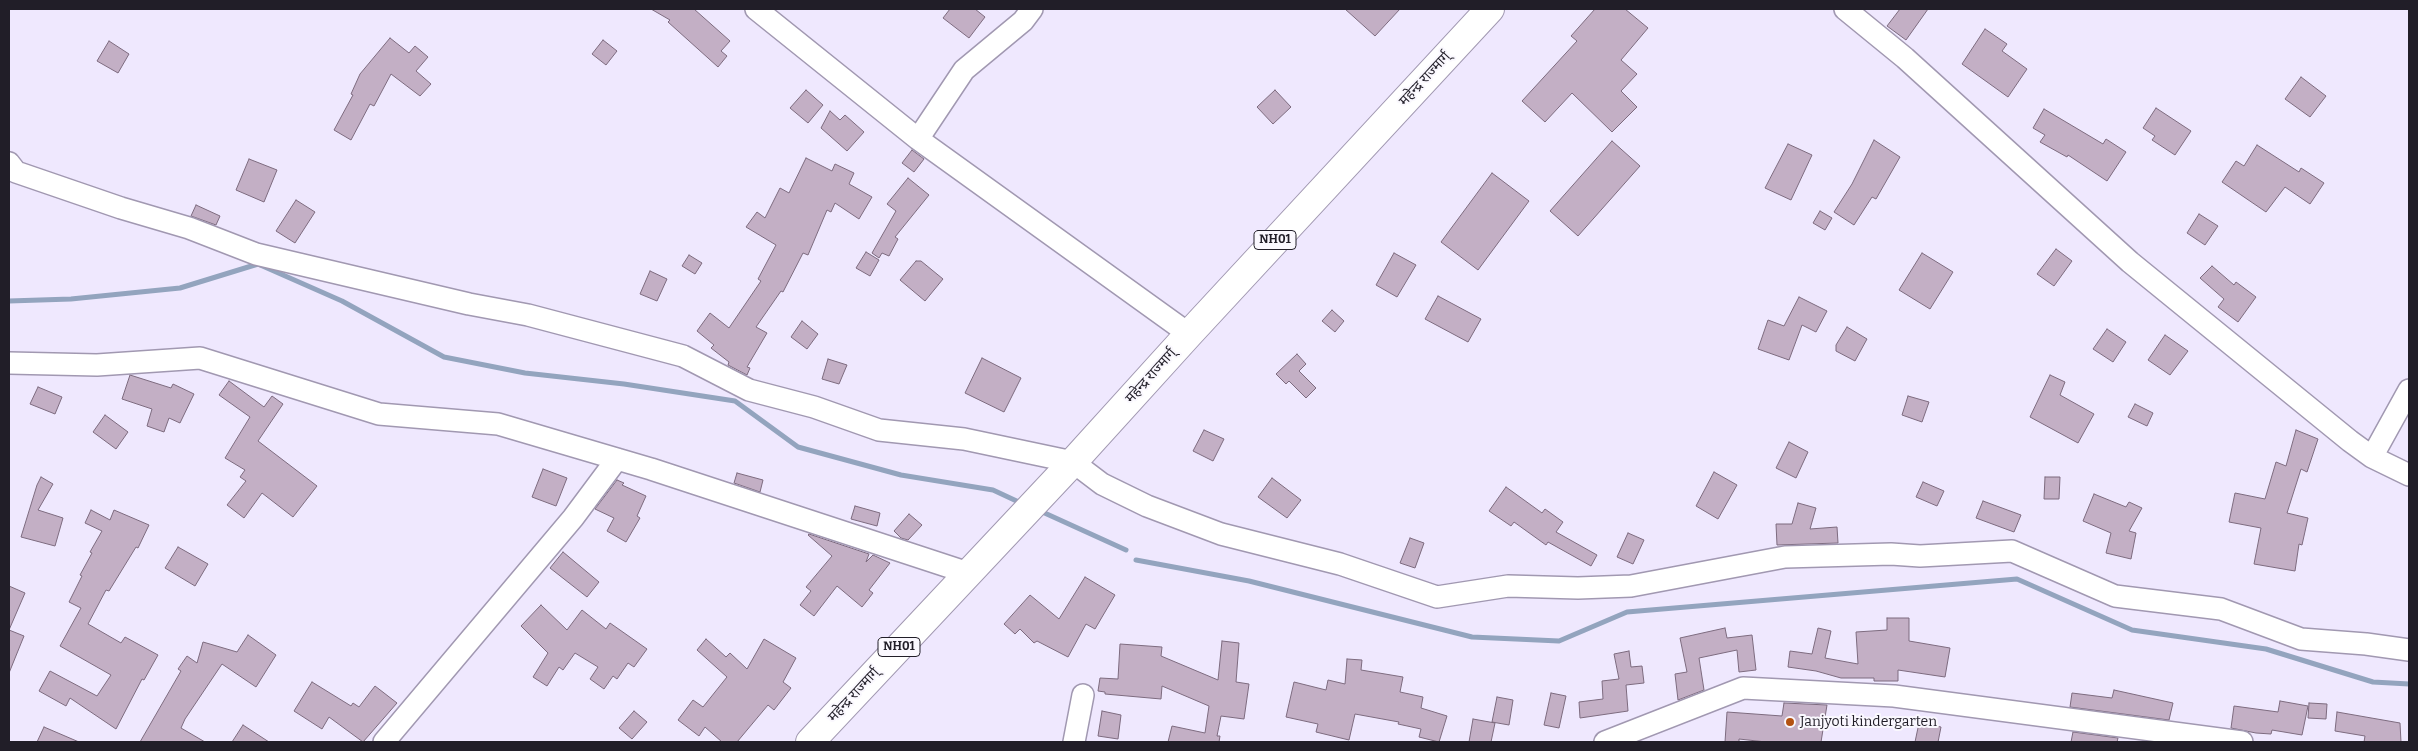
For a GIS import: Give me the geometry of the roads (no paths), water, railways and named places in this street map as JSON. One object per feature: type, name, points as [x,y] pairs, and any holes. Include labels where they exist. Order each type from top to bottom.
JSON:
[{"type":"highway","name":"महेन्द्र राज्मार्ग्","points":[[810,742],[1067,468],[1188,334],[1490,9]]},
{"type":"street","points":[[756,9],[918,139],[1188,334]]},
{"type":"street","points":[[918,139],[964,70],[1023,21],[1032,9]]},
{"type":"street","points":[[1845,9],[1906,58],[2130,262],[2310,410],[2372,457],[2409,475]]},
{"type":"street","points":[[9,163],[16,172],[121,208],[189,228],[256,254],[469,304],[528,315],[683,356],[749,390],[814,407],[878,430],[964,439],[1067,468],[1147,506],[1221,534],[1340,564],[1438,597],[1508,586],[1578,588],[1631,586],[1785,557],[1891,554],[1920,556],[2012,551],[2115,596],[2221,609],[2301,639],[2366,644],[2409,650]]},
{"type":"street","points":[[9,363],[98,365],[200,358],[379,414],[498,424],[617,460],[968,573]]},
{"type":"street","points":[[2372,457],[2409,390]]},
{"type":"street","points":[[384,742],[573,518],[617,460]]},
{"type":"street","points":[[1605,742],[1743,688],[1894,696],[2242,742]]},
{"type":"street","points":[[1074,742],[1084,695]]},
{"type":"waterway","points":[[9,301],[71,299],[180,288],[258,264],[342,301],[444,357],[525,373],[624,384],[735,401],[798,447],[901,475],[993,490],[1023,504]]},
{"type":"waterway","points":[[1038,510],[1126,550]]},
{"type":"waterway","points":[[1136,560],[1249,581],[1472,637],[1559,641],[1627,612],[2017,579],[2132,630],[2266,649],[2373,682],[2409,684]]},
{"type":"place","name":"Janjyoti kindergarten","points":[[1790,722]]}]
